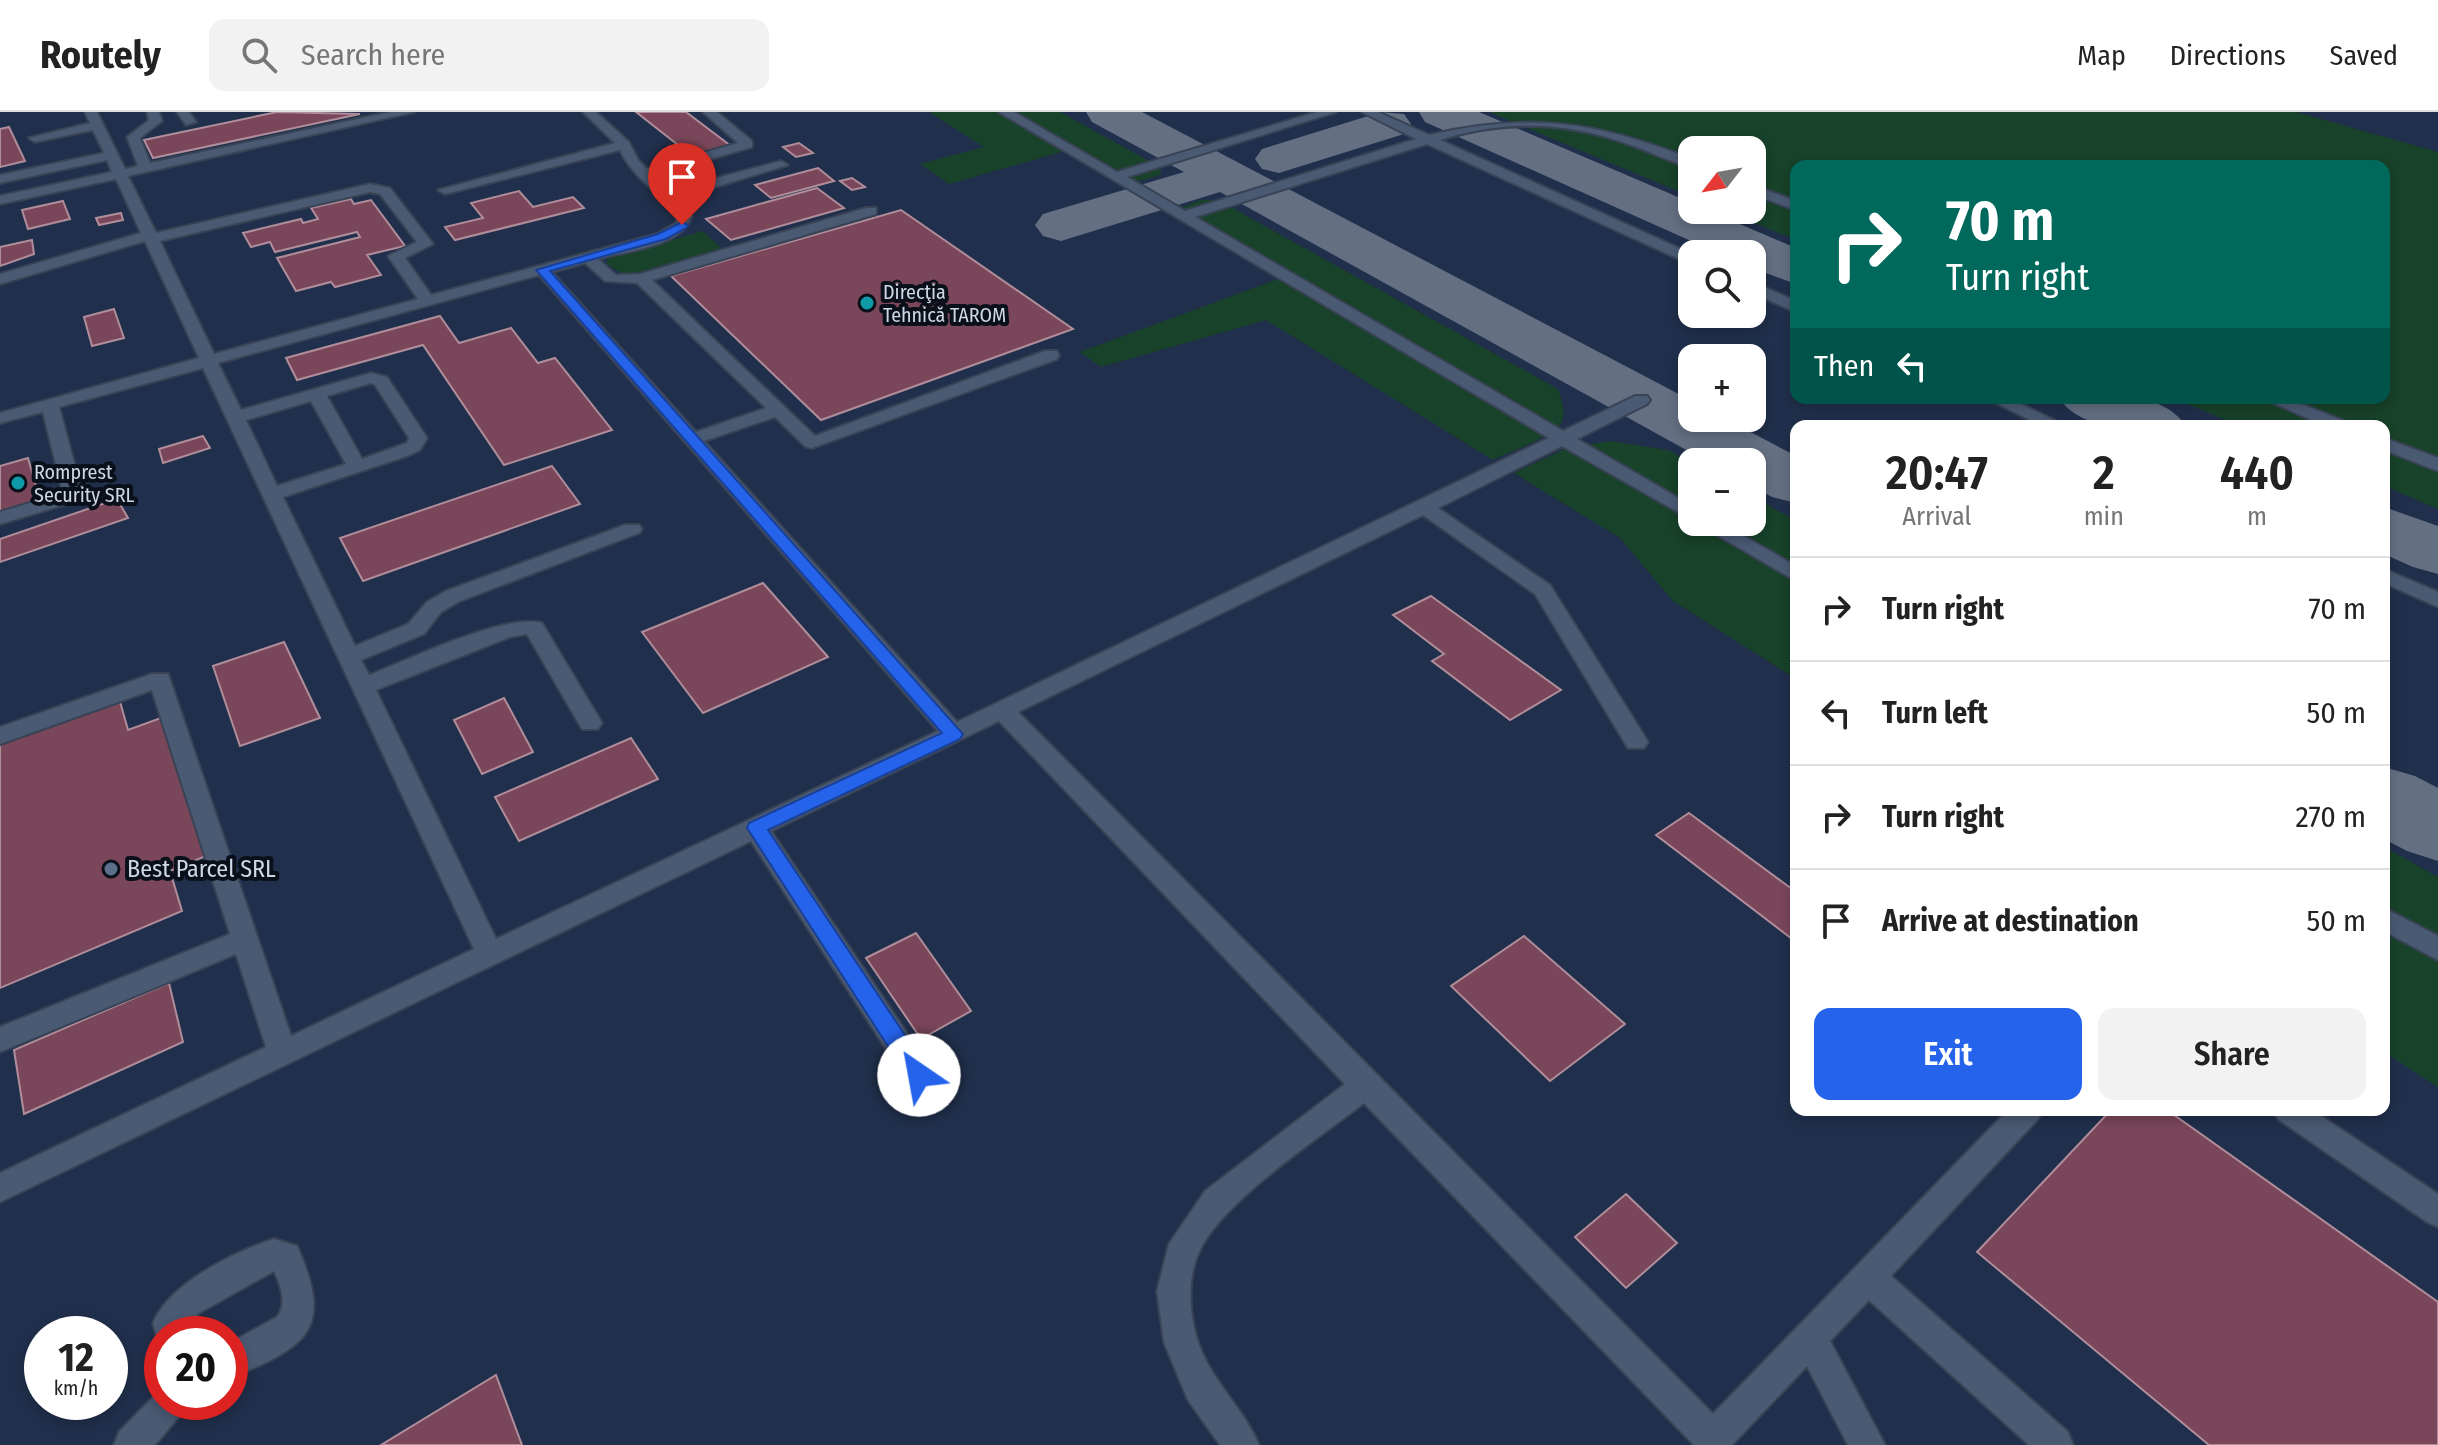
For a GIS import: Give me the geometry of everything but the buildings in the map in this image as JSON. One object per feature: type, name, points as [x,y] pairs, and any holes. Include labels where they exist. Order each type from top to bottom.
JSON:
[{"type":"lane","points":[[146,169],[133,137],[156,121],[153,112]]},
{"type":"lane","points":[[370,120],[385,112]]},
{"type":"lane","points":[[0,200],[408,112]]},
{"type":"lane","points":[[0,418],[673,232],[682,225],[685,216],[632,162],[624,145],[589,112]]},
{"type":"lane","points":[[645,174],[747,144],[709,112]]},
{"type":"lane","points":[[1005,112],[1678,506]]},
{"type":"lane","points":[[1114,177],[1330,112]]},
{"type":"lane","points":[[1368,112],[1678,254]]},
{"type":"lane","points":[[1562,112],[1678,158]]},
{"type":"lane","points":[[1182,217],[1473,125],[1527,118],[1574,122],[1608,131]]},
{"type":"lane","points":[[35,138],[94,119],[489,953]]},
{"type":"lane","points":[[445,190],[624,145]]},
{"type":"lane","points":[[0,179],[111,155]]},
{"type":"lane","points":[[680,209],[699,190],[710,184],[781,165]]},
{"type":"lane","points":[[0,279],[150,237],[370,188],[385,191],[426,244],[396,256],[427,301]]},
{"type":"lane","points":[[1766,194],[1790,204]]},
{"type":"lane","points":[[588,257],[614,282],[641,278],[871,211]]},
{"type":"lane","points":[[542,270],[954,734]]},
{"type":"lane","points":[[641,278],[812,443],[1051,355]]},
{"type":"lane","points":[[1766,293],[1790,304]]},
{"type":"lane","points":[[236,417],[371,378],[381,381],[418,438],[414,446],[272,494]]},
{"type":"lane","points":[[316,393],[357,467]]},
{"type":"lane","points":[[0,1188],[489,953],[1004,712],[1641,400]]},
{"type":"lane","points":[[2008,404],[2044,420]]},
{"type":"lane","points":[[2286,404],[2326,420]]},
{"type":"lane","points":[[0,518],[73,496],[50,405]]},
{"type":"lane","points":[[690,440],[777,410]]},
{"type":"lane","points":[[2390,445],[2438,465]]},
{"type":"lane","points":[[1424,507],[1543,590],[1636,742]]},
{"type":"lane","points":[[349,657],[409,633],[434,607],[453,596],[632,529]]},
{"type":"lane","points":[[1729,536],[1790,572]]},
{"type":"lane","points":[[2390,578],[2438,600]]},
{"type":"lane","points":[[363,686],[502,632],[521,627],[534,628],[590,723]]},
{"type":"lane","points":[[0,736],[160,679],[282,1053]]},
{"type":"lane","points":[[1004,712],[1707,1437],[1810,1338],[2022,1116]]},
{"type":"lane","points":[[756,828],[919,1075]]},
{"type":"lane","points":[[2390,921],[2438,949]]},
{"type":"lane","points":[[0,1040],[245,939]]},
{"type":"lane","points":[[1241,1445],[1200,1388],[1181,1342],[1173,1291],[1185,1244],[1216,1201],[1365,1085]]},
{"type":"lane","points":[[2297,1116],[2438,1212]]},
{"type":"lane","points":[[175,1316],[187,1301],[261,1259],[274,1255],[286,1257],[302,1310],[289,1329],[248,1351]]},
{"type":"lane","points":[[1868,1277],[2055,1445]]},
{"type":"lane","points":[[1810,1338],[1867,1445]]},
{"type":"lane","points":[[132,1445],[154,1420]]},
{"type":"shaded area","points":[[0,112],[2438,112],[2438,1445],[0,1445]]},
{"type":"green space","points":[[929,112],[1060,112],[1160,167],[1161,174],[1134,181],[1122,180],[1099,172],[1065,151],[949,184],[920,164],[984,147]]},
{"type":"green space","points":[[1489,112],[2296,112],[2438,152],[2438,509],[2390,489],[2390,420],[2226,420],[2187,404],[2390,404],[2390,160],[1790,160],[1790,238],[1757,224],[1766,224],[1766,136],[1678,136],[1678,191]]},
{"type":"green space","points":[[1200,200],[1218,200],[1558,389],[1563,409],[1562,421],[1550,433],[1493,460],[1266,320],[1101,367],[1080,352],[1278,279],[1176,210]]},
{"type":"green space","points":[[703,231],[722,249],[631,274],[621,273],[607,264],[607,259]]},
{"type":"green space","points":[[1610,441],[1668,450],[1678,455],[1678,536],[1766,536],[1766,504],[1790,518],[1790,675],[1673,601],[1620,538],[1514,473],[1567,448]]},
{"type":"green space","points":[[2390,850],[2438,877],[2438,1087],[2390,1056]]},
{"type":"taxiway","points":[[1108,112],[1225,175]]},
{"type":"taxiway","points":[[1441,112],[1790,265]]},
{"type":"taxiway","points":[[1279,159],[1388,124]]},
{"type":"taxiway","points":[[1061,225],[1225,175]]},
{"type":"taxiway","points":[[1225,175],[1790,480]]},
{"type":"taxiway","points":[[2104,404],[2140,420]]},
{"type":"taxiway","points":[[2390,531],[2438,552]]},
{"type":"taxiway","points":[[2390,802],[2438,828]]},
{"type":"place","name":"Direcţia Tehnică TAROM","points":[[867,303]]},
{"type":"place","name":"Romprest Security SRL","points":[[18,483]]},
{"type":"place","name":"Best Parcel SRL","points":[[111,869]]},
{"type":"route","points":[[682,225],[662,237],[542,270],[954,734],[756,828],[919,1075]]}]
